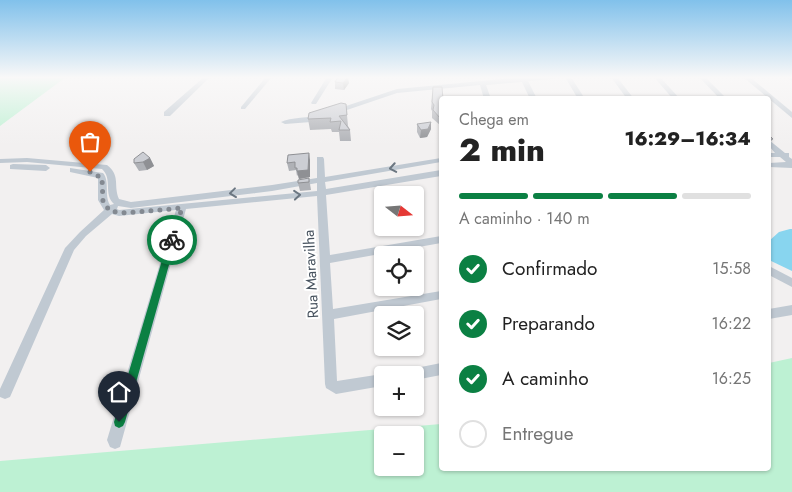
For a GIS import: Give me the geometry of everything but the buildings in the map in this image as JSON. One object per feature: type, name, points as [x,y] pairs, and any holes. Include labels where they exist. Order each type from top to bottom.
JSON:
[{"type":"street","points":[[166,114],[182,100]]},
{"type":"street","points":[[243,108],[250,100]]},
{"type":"street","points":[[314,104],[316,100]]},
{"type":"street","points":[[285,122],[311,120],[371,100]]},
{"type":"street","points":[[773,100],[792,116]]},
{"type":"street","points":[[771,144],[792,165]]},
{"type":"street","points":[[771,155],[792,155]]},
{"type":"street","name":"Rua Maravilha","points":[[320,159],[331,384],[333,387],[342,388],[374,382]]},
{"type":"street","points":[[0,161],[83,170],[100,175],[102,178],[103,202],[110,211],[126,213],[182,208],[272,193],[321,181],[439,160]]},
{"type":"street","points":[[0,168],[24,164],[104,167],[113,173],[112,196],[119,203],[139,205],[272,193],[322,193],[439,173]]},
{"type":"street","points":[[771,165],[792,165]]},
{"type":"street","points":[[5,393],[70,248],[83,234],[119,203]]},
{"type":"street","points":[[115,442],[114,440],[182,208]]},
{"type":"street","points":[[326,260],[439,239]]},
{"type":"street","points":[[771,271],[792,283]]},
{"type":"street","points":[[328,315],[439,296]]},
{"type":"street","points":[[771,314],[792,310]]},
{"type":"street","points":[[424,373],[439,370]]},
{"type":"green space","points":[[0,100],[35,100],[0,126]]},
{"type":"green space","points":[[792,358],[792,492],[0,492],[0,461],[374,430],[374,476],[424,476],[424,426],[417,426],[439,424],[439,471],[771,471],[771,363]]},
{"type":"water","points":[[792,229],[792,271],[771,261],[771,239],[779,232]]},
{"type":"way so far","points":[[90,172],[96,173],[102,178],[103,202],[110,211],[126,213],[182,208],[172,240]]},
{"type":"route","points":[[119,422],[172,240]]}]
